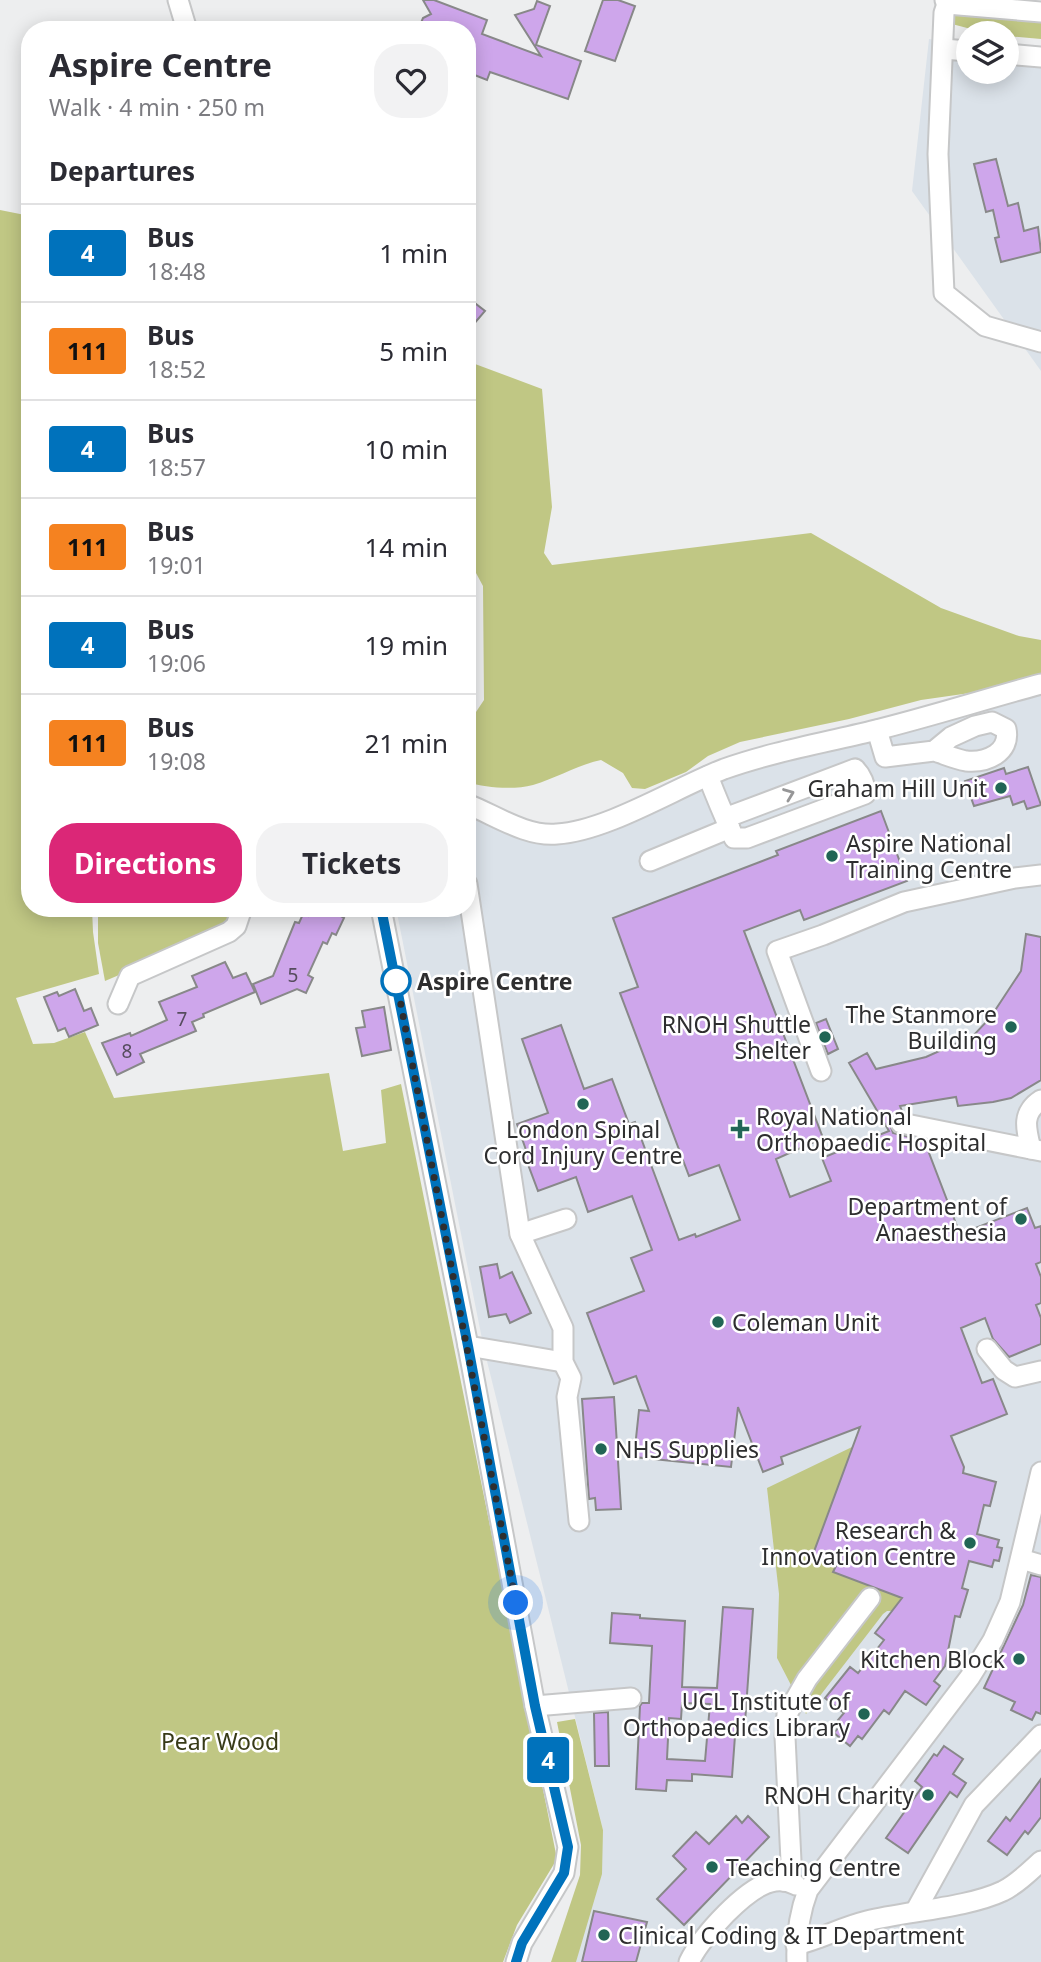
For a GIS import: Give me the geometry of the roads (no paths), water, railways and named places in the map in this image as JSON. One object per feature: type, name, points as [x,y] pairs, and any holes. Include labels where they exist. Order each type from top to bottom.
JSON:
[{"type":"street","points":[[173,2],[182,21]]},
{"type":"street","points":[[1041,12],[952,3],[944,13],[938,153],[944,293],[985,326],[1041,342]]},
{"type":"street","points":[[943,49],[956,50]]},
{"type":"street","points":[[1019,55],[1041,57]]},
{"type":"street","points":[[476,808],[516,826],[554,835],[592,827],[708,776],[784,751],[877,730],[1041,684]]},
{"type":"street","points":[[877,730],[886,757],[934,751]]},
{"type":"street","points":[[650,861],[730,828],[844,772],[855,769],[860,774],[866,790],[865,794],[747,838],[730,828],[708,776]]},
{"type":"street","points":[[821,1071],[777,951],[904,902],[1015,878],[1041,876]]},
{"type":"street","points":[[118,1004],[130,976],[229,932],[236,926],[239,917]]},
{"type":"street","points":[[383,917],[468,1346],[535,1706],[568,1847],[564,1873],[522,1943],[516,1962]]},
{"type":"street","points":[[472,917],[520,1234],[563,1328],[563,1362],[571,1378],[567,1396],[579,1521]]},
{"type":"street","points":[[1036,1150],[1026,1121],[1029,1110],[1041,1100]]},
{"type":"street","points":[[901,1123],[1036,1150]]},
{"type":"street","points":[[520,1234],[566,1219]]},
{"type":"street","points":[[468,1346],[563,1362]]},
{"type":"street","points":[[987,1349],[1004,1370],[1015,1377],[1041,1371]]},
{"type":"street","points":[[797,1953],[802,1906],[808,1890],[970,1677],[1003,1620],[1021,1559],[1041,1472]]},
{"type":"street","points":[[1021,1559],[1041,1565]]},
{"type":"street","points":[[784,1881],[790,1861],[785,1737],[787,1714],[807,1679],[870,1598]]},
{"type":"street","points":[[535,1706],[631,1698]]},
{"type":"street","points":[[916,1910],[974,1805],[1041,1735]]},
{"type":"street","points":[[797,1953],[816,1940],[849,1926],[977,1899],[1002,1891],[1041,1861]]},
{"type":"street","points":[[689,1962],[698,1947],[746,1896],[762,1885],[784,1881],[808,1890]]},
{"type":"place","name":"Graham Hill Unit","points":[[1001,788]]},
{"type":"place","name":"Aspire National Training Centre","points":[[832,856]]},
{"type":"place","name":"Aspire Centre","points":[[396,981]]},
{"type":"place","name":"The Stanmore Building","points":[[1011,1027]]},
{"type":"place","name":"RNOH Shuttle Shelter","points":[[825,1037]]},
{"type":"place","name":"London Spinal Cord Injury Centre","points":[[583,1104]]},
{"type":"place","name":"Royal National Orthopaedic Hospital","points":[[740,1129]]},
{"type":"place","name":"Department of Anaesthesia","points":[[1021,1219]]},
{"type":"place","name":"Coleman Unit","points":[[718,1322]]},
{"type":"place","name":"NHS Supplies","points":[[601,1449]]},
{"type":"place","name":"Research & Innovation Centre","points":[[970,1543]]},
{"type":"place","name":"Kitchen Block","points":[[1019,1659]]},
{"type":"place","name":"UCL Institute of Orthopaedics Library","points":[[864,1714]]},
{"type":"place","name":"RNOH Charity","points":[[928,1795]]},
{"type":"place","name":"Teaching Centre","points":[[712,1867]]},
{"type":"place","name":"Clinical Coding & IT Department","points":[[604,1935]]},
{"type":"park label","name":"Pear Wood","points":[[220,1741]]}]
